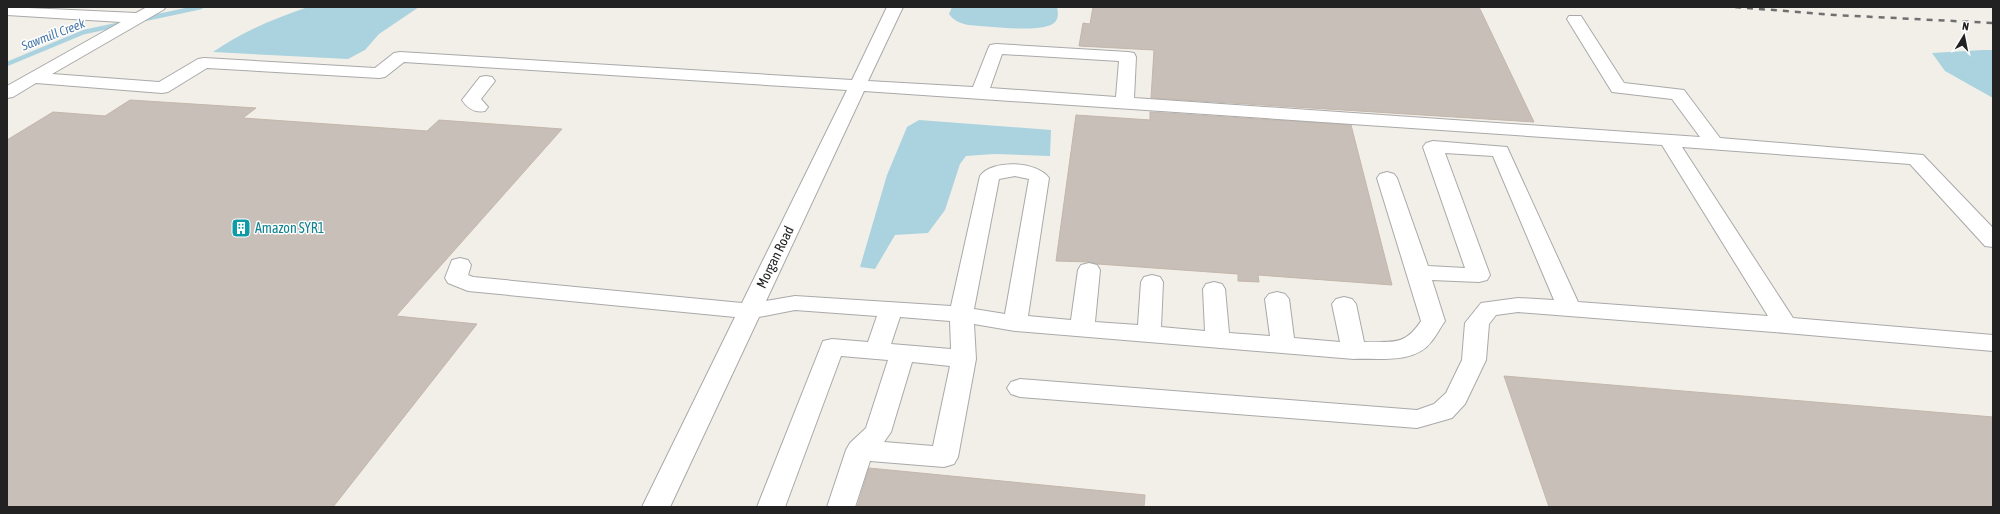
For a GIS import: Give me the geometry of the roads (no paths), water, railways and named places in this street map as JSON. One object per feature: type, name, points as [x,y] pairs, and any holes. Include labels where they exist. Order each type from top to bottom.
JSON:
[{"type":"street","points":[[7,93],[158,7]]},
{"type":"street","name":"Morgan Road","points":[[656,507],[895,7]]},
{"type":"street","points":[[7,9],[139,18]]},
{"type":"street","points":[[1575,19],[1618,88],[1678,94],[1715,144]]},
{"type":"street","points":[[980,93],[996,49],[1128,57],[1125,102]]},
{"type":"street","points":[[34,78],[162,88],[204,63],[379,73],[400,57],[1125,102],[1916,159],[1993,241]]},
{"type":"street","points":[[479,106],[471,100],[486,81]]},
{"type":"street","points":[[1668,140],[1786,325]]},
{"type":"street","points":[[1419,273],[1479,275],[1434,147],[1500,151],[1569,309]]},
{"type":"street","points":[[860,450],[944,457],[964,358],[961,314],[990,176],[999,170],[1031,172],[1037,174],[1040,178],[1015,323]]},
{"type":"street","points":[[460,265],[456,278],[468,284],[749,311],[795,303],[890,311],[961,314],[1015,323],[1354,350],[1407,349],[1422,338],[1433,321],[1419,273],[1387,178]]},
{"type":"street","points":[[1082,328],[1088,270]]},
{"type":"street","points":[[1149,334],[1152,282]]},
{"type":"street","points":[[1214,290],[1217,339]]},
{"type":"street","points":[[1277,299],[1283,344]]},
{"type":"street","points":[[1344,304],[1354,350]]},
{"type":"street","points":[[1020,388],[1417,419],[1443,411],[1456,398],[1474,360],[1477,323],[1489,308],[1518,305],[1786,325],[1993,343]]},
{"type":"street","points":[[877,351],[890,311]]},
{"type":"street","points":[[771,507],[832,347],[964,358]]},
{"type":"street","points":[[841,507],[860,450],[878,432],[902,353]]},
{"type":"water","points":[[308,7],[419,7],[379,34],[365,50],[348,59],[213,52],[259,26]]},
{"type":"water","points":[[952,7],[1057,7],[1058,15],[1055,22],[1049,26],[1040,28],[1000,28],[968,25],[955,20],[949,14]]},
{"type":"water","points":[[1993,50],[1993,98],[1945,71],[1932,53]]},
{"type":"water","points":[[919,120],[1051,130],[1050,156],[994,154],[966,156],[960,164],[945,210],[928,233],[895,235],[875,269],[860,267],[887,175],[907,127]]},
{"type":"waterway","name":"Sawmill Creek","points":[[140,20],[201,7]]},
{"type":"waterway","name":"Sawmill Creek","points":[[7,64],[84,32],[122,24]]},
{"type":"railway","points":[[1735,7],[1835,15],[1993,23]]},
{"type":"place","name":"Amazon SYR1","points":[[241,228]]}]
